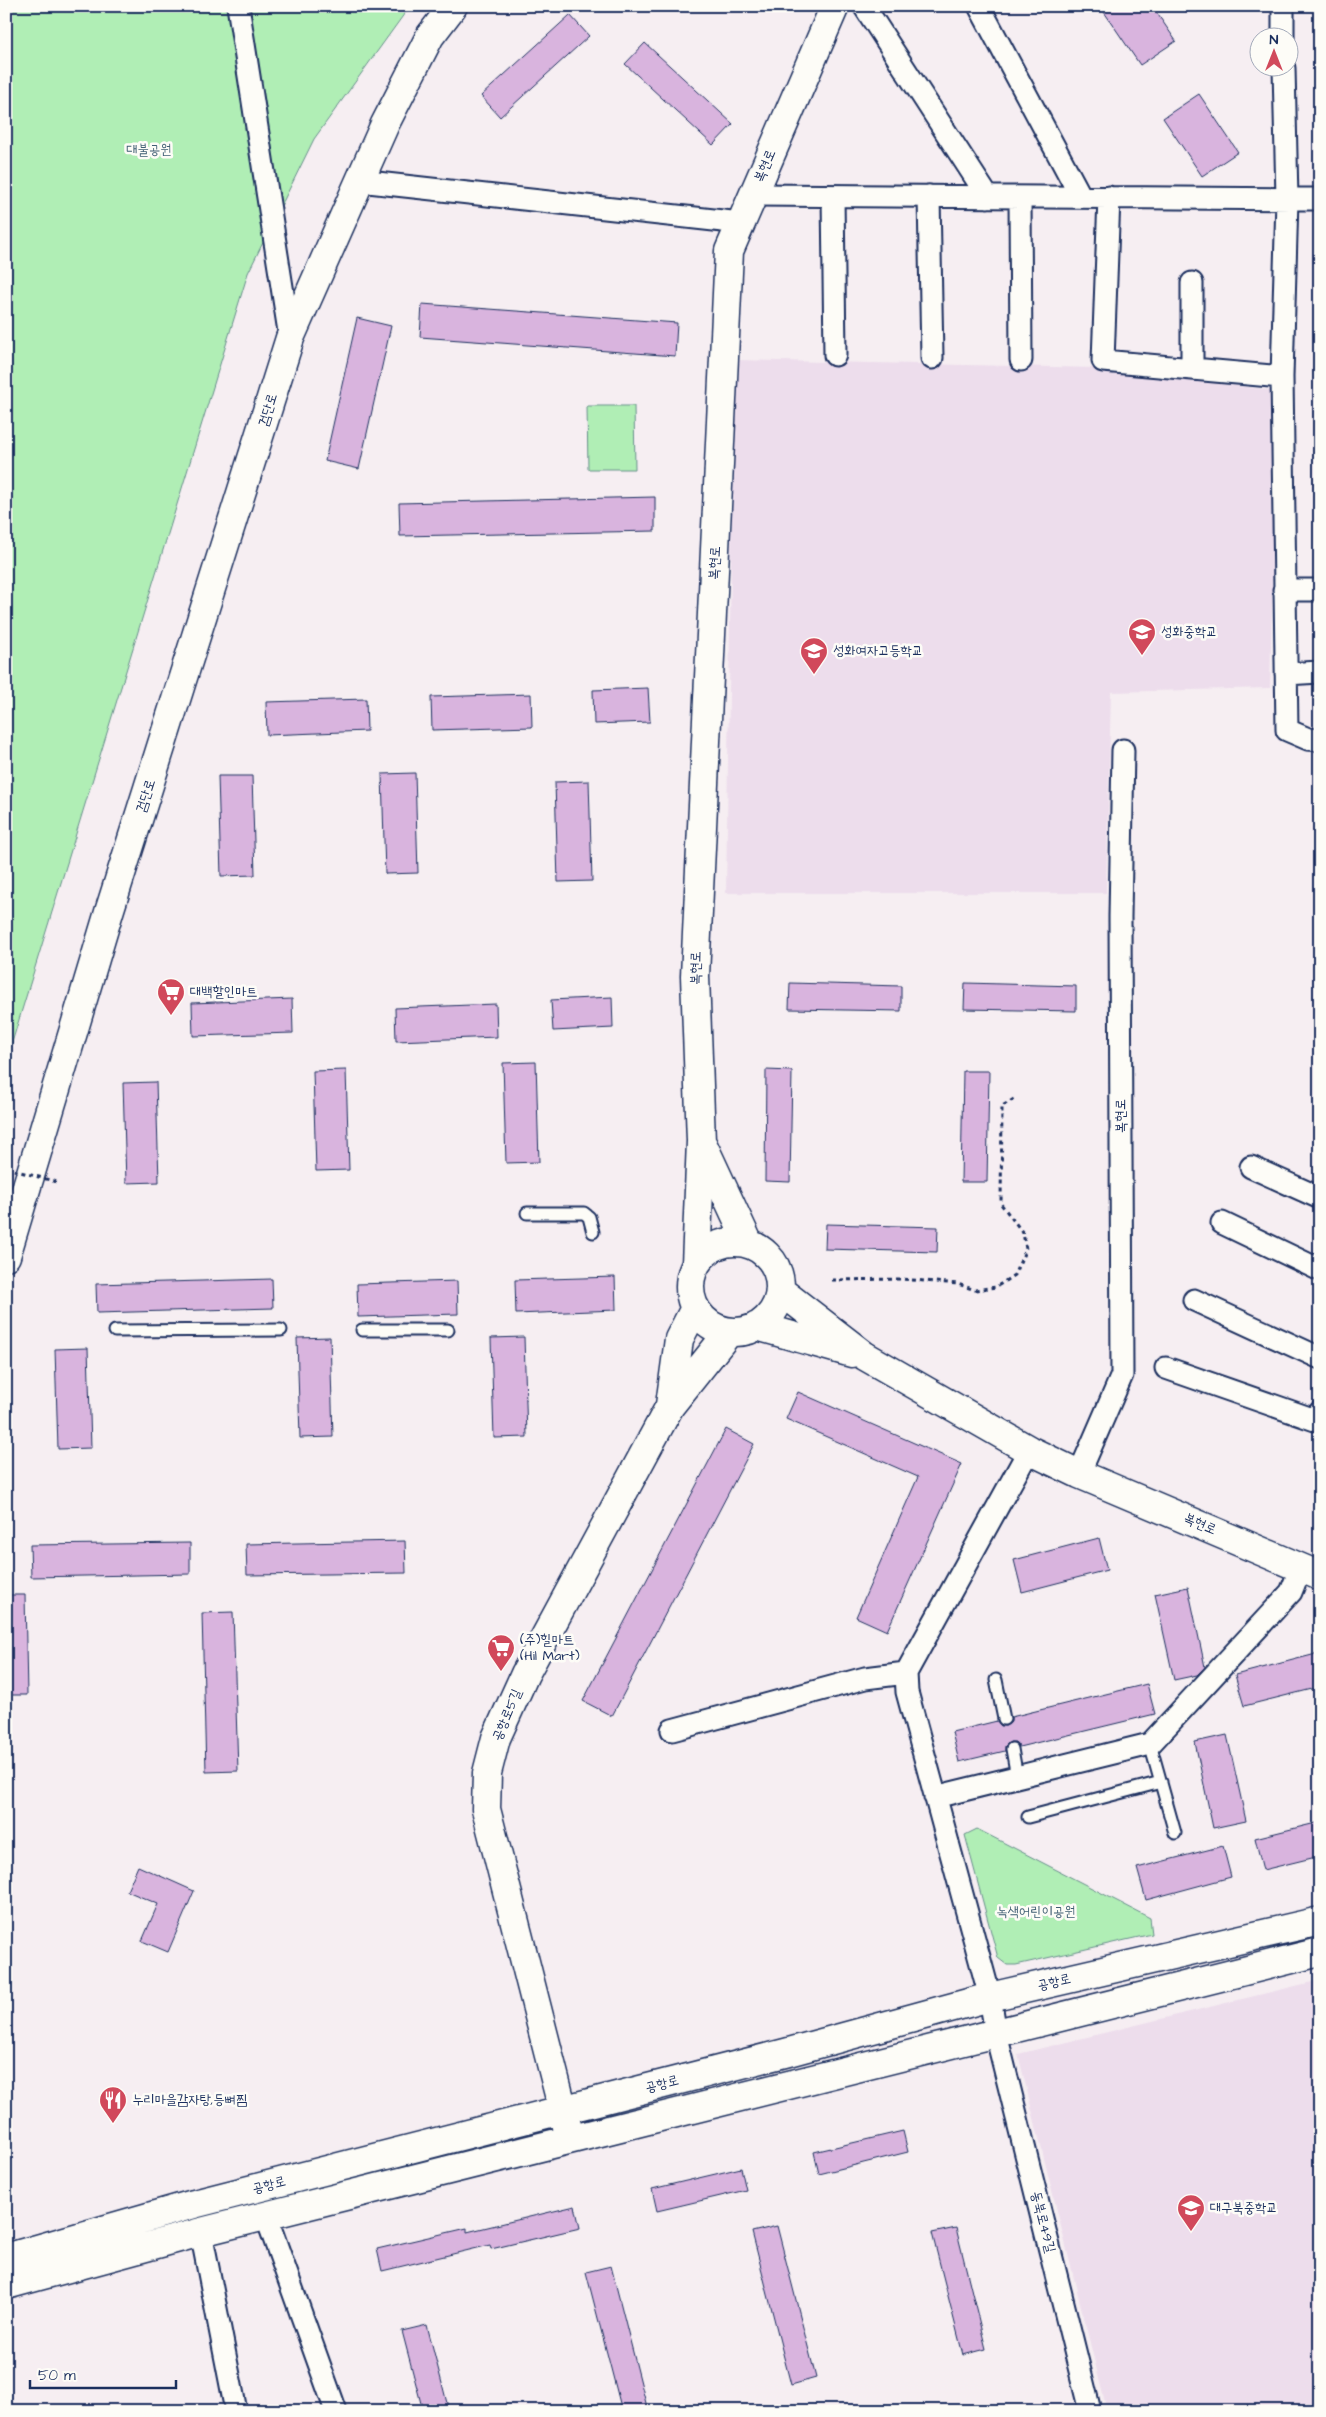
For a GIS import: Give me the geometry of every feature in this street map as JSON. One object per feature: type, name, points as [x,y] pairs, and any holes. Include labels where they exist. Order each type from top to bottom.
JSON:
[{"type":"main road","name":"검단로","points":[[6,1256],[112,903],[290,338],[385,124],[430,36],[453,6]]},
{"type":"main road","name":"복현로","points":[[696,1264],[701,1141],[695,976],[729,251],[834,6]]},
{"type":"main road","points":[[701,1141],[750,1244]]},
{"type":"main road","points":[[734,1242],[750,1244],[763,1251],[774,1263],[780,1277],[781,1291],[773,1311],[757,1326],[744,1331],[729,1332],[715,1328],[703,1319],[695,1308],[690,1294],[690,1278],[696,1264],[706,1252],[719,1244],[734,1242]]},
{"type":"main road","points":[[781,1291],[865,1356]]},
{"type":"main road","points":[[670,1406],[679,1340],[695,1308]]},
{"type":"main road","points":[[757,1326],[865,1356]]},
{"type":"main road","points":[[670,1406],[729,1332]]},
{"type":"main road","name":"복현로","points":[[865,1356],[1029,1450],[1079,1474],[1311,1571]]},
{"type":"main road","name":"공항로5길","points":[[570,2140],[486,1809],[487,1774],[496,1738],[525,1674],[670,1406]]},
{"type":"main road","name":"공항로","points":[[6,2258],[194,2204],[785,2053],[990,1997],[1320,1921]]},
{"type":"main road","points":[[6,2285],[201,2232],[1320,1952]]},
{"type":"street","name":"검단로","points":[[238,6],[290,338]]},
{"type":"street","points":[[864,6],[988,197]]},
{"type":"street","points":[[978,6],[1081,197]]},
{"type":"street","points":[[1283,6],[1284,28]]},
{"type":"street","points":[[1284,78],[1287,199],[1282,378],[1287,730],[1308,739],[1320,740]]},
{"type":"street","points":[[360,181],[740,223]]},
{"type":"street","points":[[753,195],[1320,199]]},
{"type":"street","points":[[832,196],[835,355]]},
{"type":"street","points":[[929,196],[932,358]]},
{"type":"street","points":[[1020,197],[1021,360]]},
{"type":"street","points":[[1109,197],[1103,361],[1282,378]]},
{"type":"street","points":[[1192,283],[1192,369]]},
{"type":"street","points":[[1284,590],[1320,590]]},
{"type":"street","points":[[1286,674],[1320,672]]},
{"type":"street","name":"복현로","points":[[1079,1474],[1122,1375],[1120,917],[1123,750]]},
{"type":"street","points":[[1251,1167],[1320,1198]]},
{"type":"street","points":[[1222,1223],[1320,1270]]},
{"type":"street","points":[[1194,1300],[1320,1358]]},
{"type":"street","points":[[1166,1368],[1315,1420],[1320,1412]]},
{"type":"street","points":[[672,1730],[865,1678],[906,1673],[1029,1450]]},
{"type":"street","points":[[935,1797],[1150,1744],[1311,1571]]},
{"type":"street","name":"동북로49길","points":[[906,1673],[907,1692],[990,1997],[996,2034],[1086,2410]]},
{"type":"street","points":[[266,2216],[336,2411]]},
{"type":"street","points":[[201,2232],[236,2411]]},
{"type":"lane","points":[[527,1213],[584,1213],[589,1217],[593,1232]]},
{"type":"lane","points":[[115,1331],[281,1330]]},
{"type":"lane","points":[[362,1330],[448,1330]]},
{"type":"lane","points":[[996,1680],[1004,1719]]},
{"type":"lane","points":[[1150,1744],[1175,1833]]},
{"type":"lane","points":[[1012,1749],[1017,1777]]},
{"type":"lane","points":[[1028,1816],[1161,1782]]},
{"type":"path","points":[[832,1280],[902,1279],[958,1284],[975,1290],[996,1287],[1014,1275],[1026,1249],[1023,1233],[1001,1204],[1002,1106],[1014,1099]]},
{"type":"path","points":[[6,1168],[57,1182]]},
{"type":"shaded area","name":"성화여자고등학교","points":[[734,360],[1098,368],[1277,391],[1270,688],[1111,692],[1106,893],[726,893]]},
{"type":"shaded area","name":"대구북중학교","points":[[1320,1980],[1320,2411],[1107,2411],[1018,2054]]},
{"type":"green space","name":"대불공원","points":[[6,6],[410,6],[314,139],[248,273],[6,1062]]},
{"type":"green space","points":[[587,406],[634,406],[635,469],[588,469]]},
{"type":"green space","name":"녹색어린이공원","points":[[977,1829],[1150,1918],[1152,1934],[1016,1965],[1007,1965],[998,1958],[965,1835]]},
{"type":"building","points":[[1100,6],[1152,6],[1176,41],[1140,65]]},
{"type":"building","points":[[570,15],[589,36],[500,117],[481,96]]},
{"type":"building","points":[[645,43],[733,124],[713,145],[625,64]]},
{"type":"building","points":[[1199,94],[1238,152],[1202,176],[1163,118]]},
{"type":"building","points":[[422,304],[677,323],[675,356],[420,337]]},
{"type":"building","points":[[357,318],[391,326],[359,469],[325,461]]},
{"type":"building","points":[[655,497],[655,531],[400,536],[399,503]]},
{"type":"building","points":[[648,688],[650,722],[594,724],[593,690]]},
{"type":"building","points":[[531,694],[532,727],[432,730],[431,697]]},
{"type":"building","points":[[366,699],[367,731],[267,735],[266,702]]},
{"type":"building","points":[[415,773],[418,873],[385,874],[382,774]]},
{"type":"building","points":[[218,776],[252,776],[255,875],[221,876]]},
{"type":"building","points":[[589,781],[592,881],[558,882],[555,782]]},
{"type":"building","points":[[790,983],[901,986],[901,1011],[789,1009]]},
{"type":"building","points":[[965,983],[1076,986],[1076,1011],[964,1009]]},
{"type":"building","points":[[612,997],[613,1028],[553,1031],[551,1000]]},
{"type":"building","points":[[292,999],[293,1033],[193,1036],[192,1003]]},
{"type":"building","points":[[496,1004],[497,1037],[396,1041],[395,1008]]},
{"type":"building","points":[[536,1062],[539,1162],[506,1163],[503,1063]]},
{"type":"building","points":[[346,1070],[349,1170],[316,1171],[313,1071]]},
{"type":"building","points":[[766,1070],[792,1071],[790,1182],[765,1181]]},
{"type":"building","points":[[963,1071],[989,1071],[987,1182],[961,1182]]},
{"type":"building","points":[[156,1082],[159,1182],[126,1183],[123,1083]]},
{"type":"building","points":[[826,1224],[938,1227],[937,1252],[825,1249]]},
{"type":"building","points":[[615,1277],[616,1310],[516,1314],[515,1280]]},
{"type":"building","points":[[272,1279],[273,1308],[97,1313],[96,1284]]},
{"type":"building","points":[[457,1281],[458,1314],[358,1317],[357,1284]]},
{"type":"building","points":[[330,1337],[333,1437],[300,1438],[297,1338]]},
{"type":"building","points":[[524,1337],[527,1437],[494,1438],[491,1338]]},
{"type":"building","points":[[88,1348],[91,1448],[58,1449],[55,1349]]},
{"type":"building","points":[[798,1392],[962,1464],[887,1631],[856,1617],[918,1477],[786,1419]]},
{"type":"building","points":[[726,1429],[754,1444],[612,1716],[583,1701]]},
{"type":"building","points":[[1099,1538],[1107,1570],[1022,1592],[1014,1560]]},
{"type":"building","points":[[405,1541],[406,1573],[247,1575],[246,1544]]},
{"type":"building","points":[[190,1543],[190,1574],[31,1577],[30,1545]]},
{"type":"building","points":[[1188,1587],[1205,1667],[1197,1675],[1174,1680],[1155,1594]]},
{"type":"building","points":[[6,1595],[25,1595],[27,1695],[6,1695]]},
{"type":"building","points":[[233,1612],[238,1771],[206,1772],[202,1613]]},
{"type":"building","points":[[1320,1653],[1320,1687],[1244,1706],[1235,1675]]},
{"type":"building","points":[[1147,1684],[1155,1714],[1019,1747],[1015,1742],[1010,1742],[1005,1746],[1005,1751],[959,1762],[952,1732],[997,1721],[1001,1726],[1006,1726],[1011,1722],[1011,1717]]},
{"type":"building","points":[[1227,1735],[1246,1821],[1213,1828],[1195,1742]]},
{"type":"building","points":[[1320,1822],[1320,1856],[1263,1870],[1255,1838]]},
{"type":"building","points":[[1223,1846],[1231,1877],[1146,1900],[1137,1868]]},
{"type":"building","points":[[138,1866],[194,1891],[168,1952],[142,1941],[158,1904],[127,1891]]},
{"type":"building","points":[[903,2131],[908,2152],[819,2174],[814,2152]]},
{"type":"building","points":[[741,2168],[746,2190],[657,2211],[652,2189]]},
{"type":"building","points":[[575,2206],[580,2228],[491,2249],[490,2245],[382,2271],[377,2249],[467,2228],[467,2232]]},
{"type":"building","points":[[777,2226],[816,2378],[791,2385],[752,2232]]},
{"type":"building","points":[[956,2228],[986,2349],[963,2355],[932,2233]]},
{"type":"building","points":[[611,2266],[648,2411],[622,2411],[586,2272]]},
{"type":"building","points":[[427,2325],[449,2411],[423,2411],[402,2331]]},
{"type":"place","name":"성화중학교","points":[[1142,656]]},
{"type":"place","name":"성화여자고등학교","points":[[814,675]]},
{"type":"place","name":"대백할인마트","points":[[171,1016]]},
{"type":"place","name":"(주)힐마트 (Hil Mart)","points":[[501,1672]]},
{"type":"place","name":"누리마을감자탕,등뼈찜","points":[[113,2124]]},
{"type":"place","name":"대구북중학교","points":[[1191,2232]]}]
